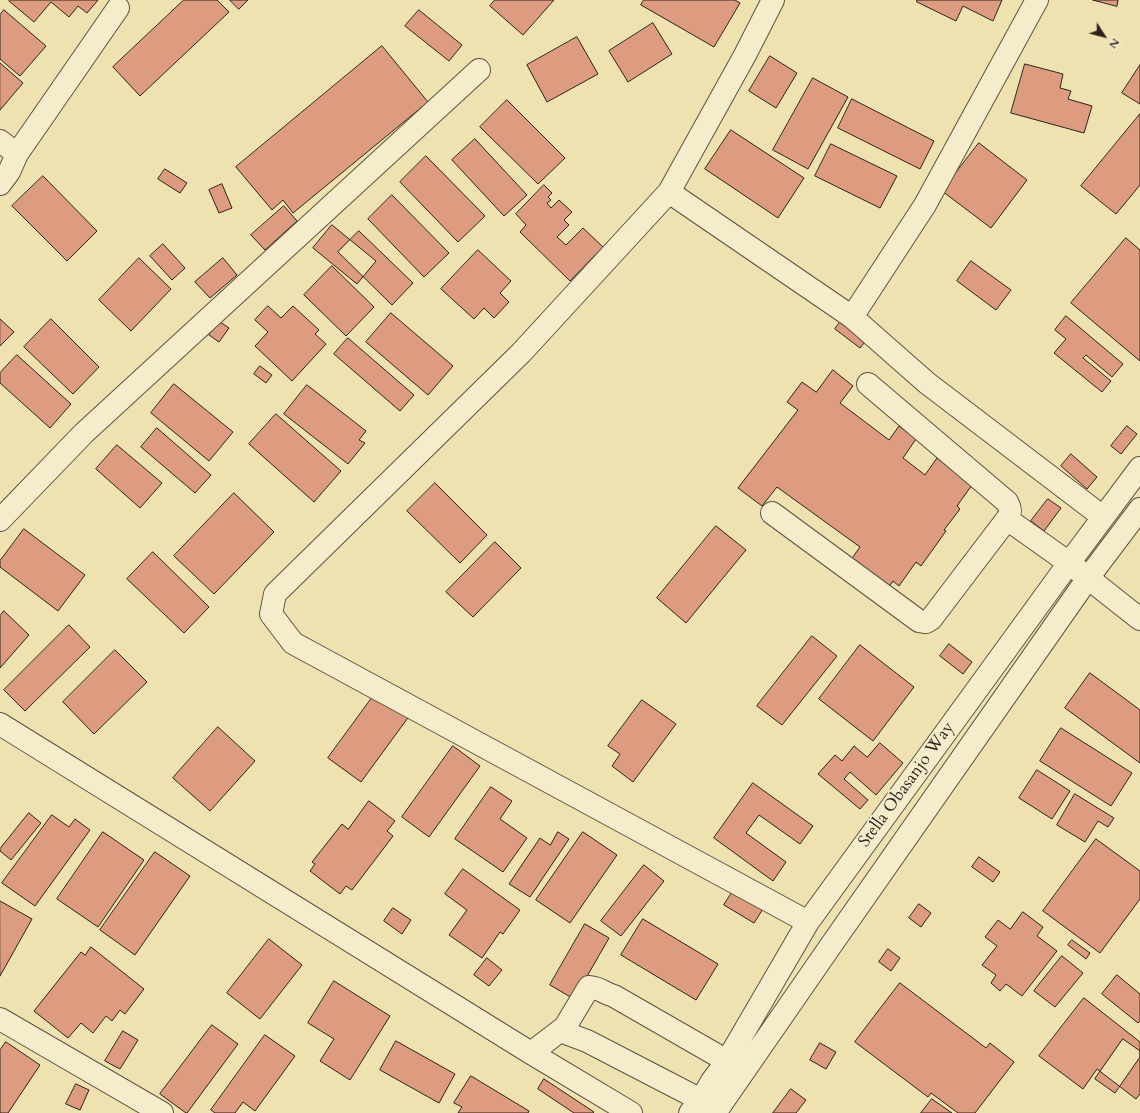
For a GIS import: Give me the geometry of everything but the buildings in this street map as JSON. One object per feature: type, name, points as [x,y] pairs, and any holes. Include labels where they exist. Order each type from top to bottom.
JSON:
[{"type":"street","points":[[773,0],[745,55],[669,192],[522,353],[275,594],[271,614],[293,643],[808,922]]},
{"type":"street","points":[[852,317],[925,205],[1037,0]]},
{"type":"street","points":[[0,184],[9,172],[17,154],[118,8]]},
{"type":"street","points":[[0,520],[84,433],[479,70]]},
{"type":"street","points":[[0,141],[17,154]]},
{"type":"street","points":[[669,192],[852,317],[927,383],[1103,517]]},
{"type":"street","points":[[772,513],[919,621],[926,622],[932,619],[1007,519],[1010,514],[1010,508],[1007,502],[868,384]]},
{"type":"street","name":"Stella Obasanjo Way","points":[[710,1100],[727,1061],[808,922],[1069,563],[1140,468]]},
{"type":"street","points":[[566,1027],[568,1034],[588,1041],[710,1100],[843,928],[1088,578],[1140,509]]},
{"type":"street","points":[[1007,519],[1069,563],[1140,619]]},
{"type":"street","points":[[0,724],[530,1053],[631,1113]]},
{"type":"street","points":[[530,1053],[566,1027],[589,987],[598,988],[607,994],[614,996],[727,1061]]},
{"type":"street","points":[[0,1019],[162,1113]]}]
